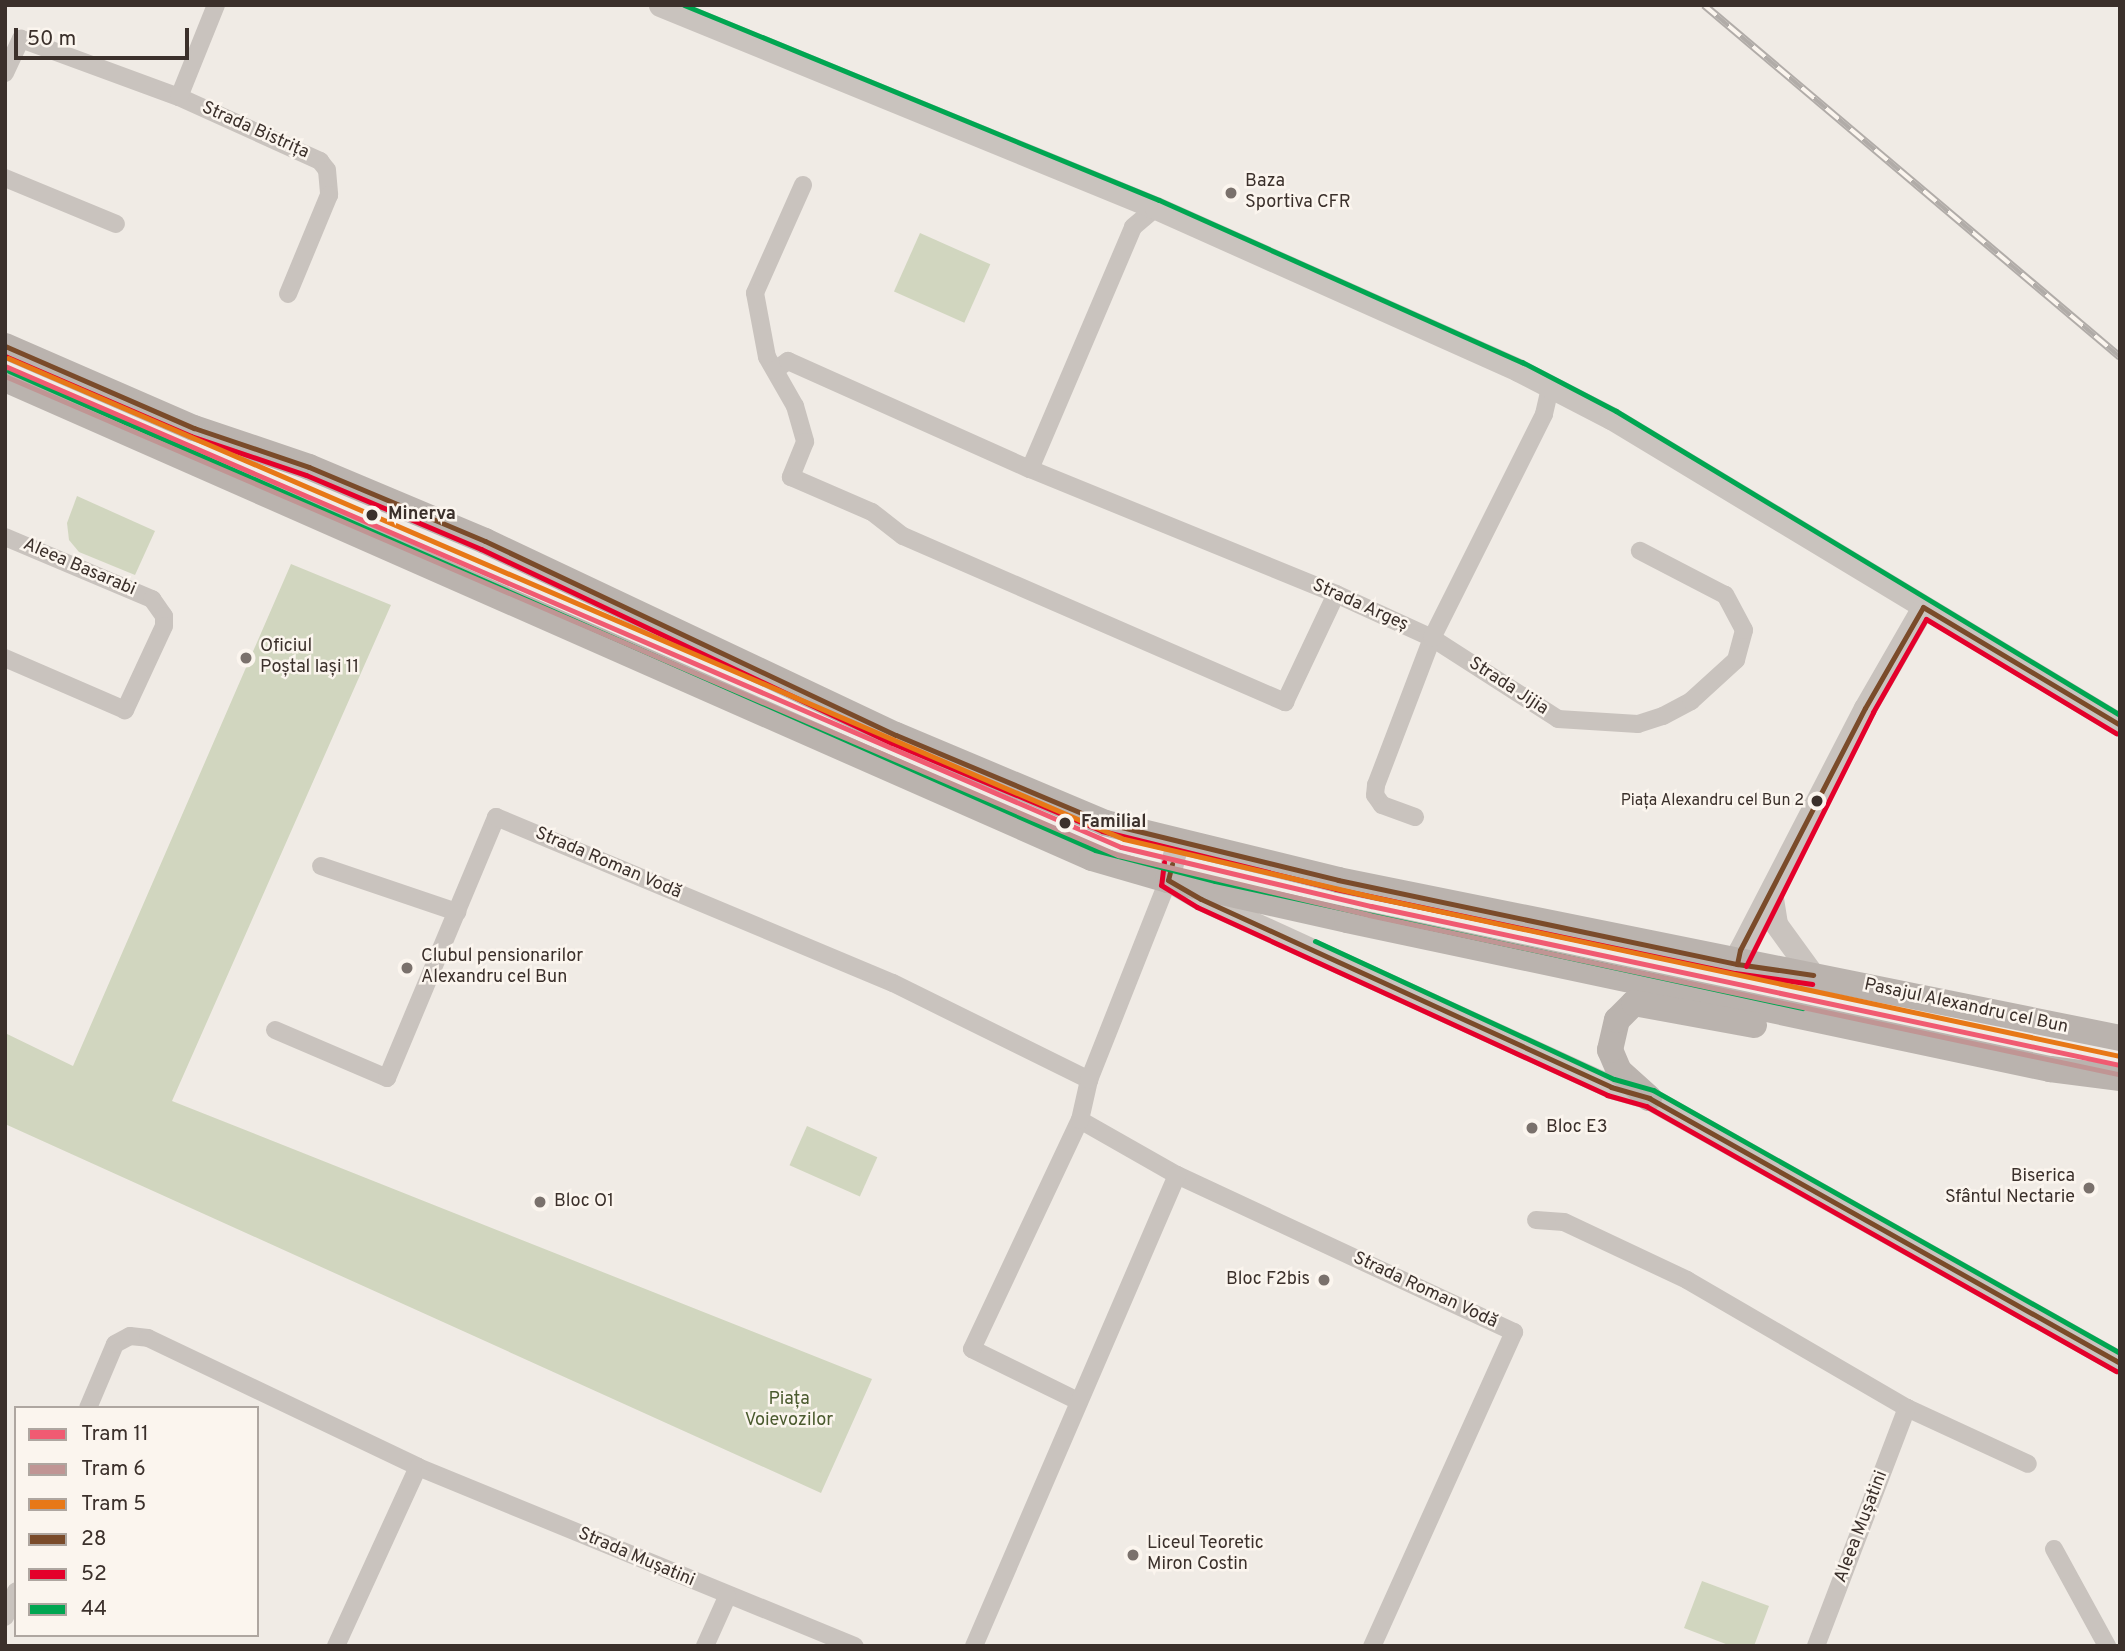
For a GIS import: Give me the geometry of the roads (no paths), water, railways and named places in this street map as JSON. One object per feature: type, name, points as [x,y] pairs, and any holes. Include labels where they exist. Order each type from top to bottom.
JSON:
[{"type":"main road","name":"Pasajul Alexandru cel Bun","points":[[5,346],[194,428],[309,467],[485,541],[920,745],[1105,823],[1177,843],[1737,964],[1812,975],[2120,1038]]},
{"type":"main road","points":[[5,379],[1050,842],[1168,880],[2050,1069],[2120,1078]]},
{"type":"main road","points":[[1649,1098],[1619,1071],[1610,1050],[1617,1020],[1634,1003],[1766,1027],[1800,1017]]},
{"type":"street","name":"Strada Bistrița","points":[[179,97],[216,5]]},
{"type":"street","points":[[660,5],[1156,208],[1550,387],[1611,418],[2120,725]]},
{"type":"street","name":"Strada Bistrița","points":[[5,73],[21,39],[179,97],[308,152],[327,170],[328,195],[288,294]]},
{"type":"street","points":[[5,178],[116,224]]},
{"type":"street","points":[[803,185],[755,293],[767,357],[796,406],[805,442],[791,477],[872,512],[903,536],[1285,702],[1336,594]]},
{"type":"street","points":[[1030,469],[1133,227],[1156,208]]},
{"type":"street","name":"Strada Argeș","points":[[775,370],[788,361],[1030,469],[1336,594],[1432,638]]},
{"type":"street","points":[[1415,817],[1382,804],[1375,795],[1376,785],[1432,638],[1544,415],[1550,387]]},
{"type":"street","name":"Aleea Basarabi","points":[[5,537],[152,599],[164,616],[163,626],[125,710],[5,658]]},
{"type":"street","name":"Strada Jijia","points":[[1432,638],[1558,719],[1638,724],[1663,716],[1691,701],[1736,660],[1744,631],[1725,595],[1640,551]]},
{"type":"street","points":[[1737,964],[1771,892],[1923,607]]},
{"type":"street","name":"Strada Roman Vodă","points":[[275,1030],[387,1078],[496,817],[893,983],[1089,1080]]},
{"type":"street","points":[[1078,1401],[972,1349],[1080,1120],[1089,1080],[1168,880],[1177,843]]},
{"type":"street","points":[[321,866],[457,912]]},
{"type":"street","points":[[1168,880],[1611,1087],[1649,1098],[2120,1363]]},
{"type":"street","points":[[1771,892],[1776,924],[1812,975]]},
{"type":"street","name":"Strada Roman Vodă","points":[[1080,1120],[1177,1175],[1514,1332],[1372,1646]]},
{"type":"street","points":[[974,1646],[1177,1175]]},
{"type":"street","points":[[1536,1220],[1564,1222],[1687,1280],[1908,1408],[2028,1464]]},
{"type":"street","name":"Strada Mușatini","points":[[89,1406],[115,1344],[139,1336],[418,1467],[727,1597],[855,1646]]},
{"type":"street","name":"Aleea Mușatini","points":[[1816,1646],[1908,1408]]},
{"type":"street","points":[[336,1646],[418,1467]]},
{"type":"street","points":[[2054,1549],[2107,1646]]},
{"type":"street","points":[[5,1617],[14,1596]]},
{"type":"street","points":[[705,1646],[727,1597]]},
{"type":"railway","points":[[1704,5],[2120,357]]},
{"type":"tram line","name":"5","points":[[8,358],[1124,839],[1373,897],[2120,1056]]},
{"type":"tram line","name":"11","points":[[5,366],[1121,847],[1371,906],[2120,1065]]},
{"type":"tram line","name":"6","points":[[5,376],[1118,855],[1369,915],[2118,1074]]},
{"type":"place","name":"Baza Sportiva CFR","points":[[1231,193]]},
{"type":"place","name":"Minerva","points":[[372,515]]},
{"type":"place","name":"Oficiul Poștal Iași 11","points":[[246,658]]},
{"type":"place","name":"Piața Alexandru cel Bun 2","points":[[1817,801]]},
{"type":"place","name":"Familial","points":[[1065,823]]},
{"type":"place","name":"Clubul pensionarilor Alexandru cel Bun","points":[[407,968]]},
{"type":"place","name":"Bloc E3","points":[[1532,1128]]},
{"type":"place","name":"Biserica Sfântul Nectarie","points":[[2089,1188]]},
{"type":"place","name":"Bloc O1","points":[[540,1202]]},
{"type":"place","name":"Bloc F2bis","points":[[1324,1280]]},
{"type":"place","name":"Liceul Teoretic Miron Costin","points":[[1133,1555]]},
{"type":"park label","name":"Piața Voievozilor","points":[[789,1411]]}]
